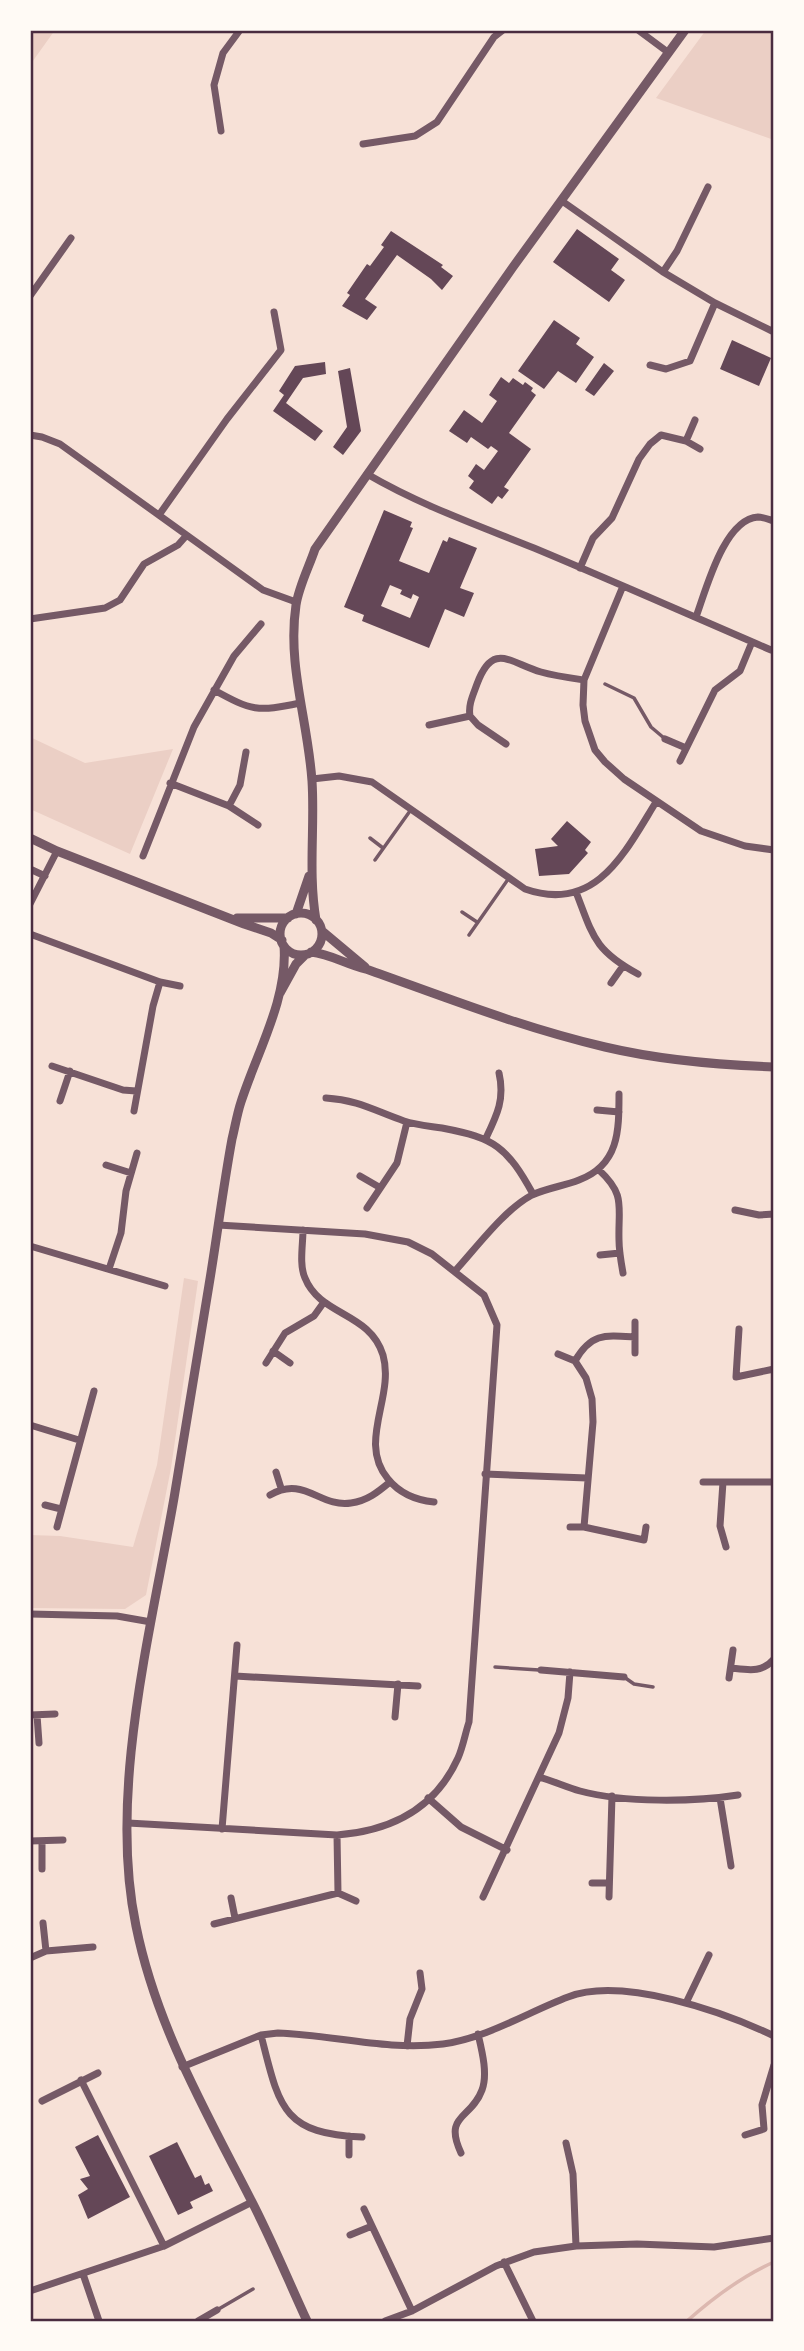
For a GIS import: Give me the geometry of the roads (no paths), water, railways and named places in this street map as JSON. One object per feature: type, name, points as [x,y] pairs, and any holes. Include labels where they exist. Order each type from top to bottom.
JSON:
[{"type":"street","points":[[221,131],[214,85],[223,53],[240,30]]},
{"type":"street","points":[[363,144],[415,136],[437,121],[494,37],[503,30]]},
{"type":"street","points":[[638,30],[669,53]]},
{"type":"street","points":[[366,969],[322,931],[316,920],[310,875],[314,822],[312,779],[294,656],[296,602],[316,549],[367,474],[685,30]]},
{"type":"street","points":[[663,272],[677,251],[708,187]]},
{"type":"street","points":[[562,201],[663,272],[715,303],[774,332]]},
{"type":"street","points":[[30,296],[71,239]]},
{"type":"street","points":[[650,365],[666,369],[690,362],[715,303]]},
{"type":"street","points":[[159,514],[227,419],[281,350],[274,312]]},
{"type":"street","points":[[686,441],[695,420]]},
{"type":"street","points":[[30,435],[60,444],[263,590],[296,602]]},
{"type":"street","points":[[580,568],[593,538],[612,518],[639,459],[650,444],[661,435],[686,441],[701,449]]},
{"type":"street","points":[[367,474],[437,510],[771,650]]},
{"type":"street","points":[[696,617],[727,539],[743,522],[759,517],[774,522]]},
{"type":"street","points":[[30,618],[105,608],[120,600],[144,564],[178,545],[186,536]]},
{"type":"street","points":[[622,586],[584,680],[584,713],[595,750],[624,779],[701,831],[745,846],[774,850]]},
{"type":"street","points":[[143,856],[194,727],[234,656],[261,624]]},
{"type":"street","points":[[680,761],[715,690],[740,671],[752,642]]},
{"type":"street","points":[[506,744],[478,725],[470,716],[472,698],[482,670],[488,662],[499,658],[511,659],[539,671],[584,680]]},
{"type":"street","points":[[214,690],[244,706],[268,710],[300,703]]},
{"type":"street","points":[[429,725],[470,716]]},
{"type":"street","points":[[665,739],[686,748]]},
{"type":"street","points":[[229,806],[240,785],[246,752]]},
{"type":"street","points":[[312,779],[339,776],[372,782],[509,878],[541,895],[576,891],[590,887],[603,878],[626,850],[656,802]]},
{"type":"street","points":[[170,783],[229,806],[258,824]]},
{"type":"street","points":[[30,838],[57,851],[271,933],[293,953],[323,953],[350,965],[541,1029],[605,1047],[662,1058],[774,1067]]},
{"type":"street","points":[[30,904],[57,851]]},
{"type":"street","points":[[30,869],[45,876]]},
{"type":"street","points":[[307,2321],[252,2202],[182,2067],[158,2009],[136,1926],[129,1874],[128,1823],[133,1749],[150,1622],[175,1492],[218,1225],[241,1104],[279,995],[285,961],[281,929],[292,916],[310,875]]},
{"type":"street","points":[[576,891],[597,944],[623,966],[638,974]]},
{"type":"street","points":[[231,918],[305,914],[316,920]]},
{"type":"street","points":[[279,995],[296,964],[320,943],[322,931]]},
{"type":"street","points":[[30,934],[160,982],[180,986]]},
{"type":"street","points":[[611,983],[623,966]]},
{"type":"street","points":[[134,1111],[153,1006],[160,982]]},
{"type":"street","points":[[52,1066],[123,1090],[136,1091]]},
{"type":"street","points":[[60,1101],[70,1072]]},
{"type":"street","points":[[485,1138],[498,1114],[503,1089],[499,1073]]},
{"type":"street","points":[[455,1271],[515,1207],[533,1194],[580,1180],[599,1170],[611,1154],[619,1134],[619,1094]]},
{"type":"street","points":[[326,1098],[350,1100],[407,1122],[485,1138],[506,1152],[533,1194]]},
{"type":"street","points":[[597,1110],[619,1112]]},
{"type":"street","points":[[367,1208],[397,1163],[407,1122]]},
{"type":"street","points":[[109,1269],[121,1233],[126,1191],[137,1153]]},
{"type":"street","points":[[106,1165],[131,1173]]},
{"type":"street","points":[[599,1170],[612,1182],[619,1194],[623,1273]]},
{"type":"street","points":[[360,1176],[379,1187]]},
{"type":"street","points":[[735,1210],[759,1215],[774,1214]]},
{"type":"street","points":[[128,1823],[337,1836],[365,1833],[388,1826],[409,1815],[447,1778],[459,1757],[469,1722],[497,1325],[484,1295],[432,1254],[408,1242],[384,1236],[218,1225]]},
{"type":"street","points":[[303,1230],[304,1277],[313,1292],[324,1302],[358,1321],[378,1342],[383,1355],[385,1388],[375,1432],[374,1451],[380,1469],[404,1494],[434,1502]]},
{"type":"street","points":[[30,1246],[165,1286]]},
{"type":"street","points":[[600,1255],[620,1253]]},
{"type":"street","points":[[266,1363],[285,1333],[314,1316],[324,1302]]},
{"type":"street","points":[[635,1322],[635,1353]]},
{"type":"street","points":[[739,1329],[736,1377],[774,1368]]},
{"type":"street","points":[[575,1361],[583,1347],[595,1338],[634,1337]]},
{"type":"street","points":[[273,1351],[290,1363]]},
{"type":"street","points":[[558,1354],[575,1361],[586,1378],[592,1399],[593,1422],[584,1527]]},
{"type":"street","points":[[57,1527],[94,1391]]},
{"type":"street","points":[[30,1425],[79,1440]]},
{"type":"street","points":[[276,1472],[281,1488]]},
{"type":"street","points":[[485,1474],[587,1478]]},
{"type":"street","points":[[270,1494],[281,1488],[302,1488],[333,1502],[349,1504],[372,1496],[390,1482]]},
{"type":"street","points":[[703,1482],[774,1482]]},
{"type":"street","points":[[723,1482],[720,1526],[726,1547]]},
{"type":"street","points":[[45,1505],[61,1509]]},
{"type":"street","points":[[570,1527],[584,1527],[644,1540],[646,1527]]},
{"type":"street","points":[[30,1614],[117,1616],[150,1622]]},
{"type":"street","points":[[222,1829],[237,1645]]},
{"type":"street","points":[[729,1678],[733,1650]]},
{"type":"street","points":[[732,1668],[759,1670],[774,1659]]},
{"type":"street","points":[[541,1670],[624,1677]]},
{"type":"street","points":[[483,1898],[559,1733],[568,1698],[570,1672]]},
{"type":"street","points":[[235,1676],[418,1686]]},
{"type":"street","points":[[395,1717],[398,1684]]},
{"type":"street","points":[[38,1743],[33,1715],[55,1714]]},
{"type":"street","points":[[539,1777],[582,1791],[612,1796],[676,1800],[738,1795]]},
{"type":"street","points":[[609,1897],[612,1796]]},
{"type":"street","points":[[428,1798],[461,1827],[507,1850]]},
{"type":"street","points":[[720,1798],[731,1866]]},
{"type":"street","points":[[337,1836],[338,1893]]},
{"type":"street","points":[[30,1841],[62,1840]]},
{"type":"street","points":[[42,1841],[42,1869]]},
{"type":"street","points":[[593,1883],[609,1884]]},
{"type":"street","points":[[214,1924],[338,1893],[356,1901]]},
{"type":"street","points":[[231,1898],[235,1918]]},
{"type":"street","points":[[43,1923],[46,1951]]},
{"type":"street","points":[[30,1958],[46,1951],[93,1947]]},
{"type":"street","points":[[686,2003],[709,1955]]},
{"type":"street","points":[[407,2046],[410,2019],[422,1989],[420,1973]]},
{"type":"street","points":[[182,2067],[261,2035],[297,2034],[407,2046],[446,2043],[478,2034],[572,1995],[613,1991],[649,1994],[686,2003],[774,2036]]},
{"type":"street","points":[[461,2153],[453,2129],[482,2090],[484,2059],[478,2034]]},
{"type":"street","points":[[261,2035],[280,2102],[293,2118],[326,2134],[362,2137]]},
{"type":"street","points":[[745,2135],[764,2129],[762,2105],[774,2065]]},
{"type":"street","points":[[42,2101],[97,2073]]},
{"type":"street","points":[[81,2080],[164,2246]]},
{"type":"street","points":[[349,2136],[349,2155]]},
{"type":"street","points":[[566,2143],[573,2174],[576,2246]]},
{"type":"street","points":[[30,2291],[164,2246],[252,2202]]},
{"type":"street","points":[[364,2209],[412,2311]]},
{"type":"street","points":[[350,2235],[373,2226]]},
{"type":"street","points":[[385,2321],[412,2311],[505,2262],[534,2252],[576,2246],[637,2244],[715,2247],[774,2238]]},
{"type":"street","points":[[505,2262],[533,2321]]},
{"type":"street","points":[[83,2274],[99,2321]]},
{"type":"street","points":[[198,2321],[217,2310]]},
{"type":"lane","points":[[605,684],[634,698],[651,727],[665,739]]},
{"type":"lane","points":[[375,860],[411,809]]},
{"type":"lane","points":[[370,838],[383,848]]},
{"type":"lane","points":[[469,935],[509,878]]},
{"type":"lane","points":[[462,912],[477,922]]},
{"type":"lane","points":[[495,1667],[541,1670]]},
{"type":"lane","points":[[624,1677],[634,1684],[653,1687]]},
{"type":"lane","points":[[217,2310],[253,2289]]},
{"type":"waterway","points":[[687,2321],[728,2288],[774,2262]]}]
